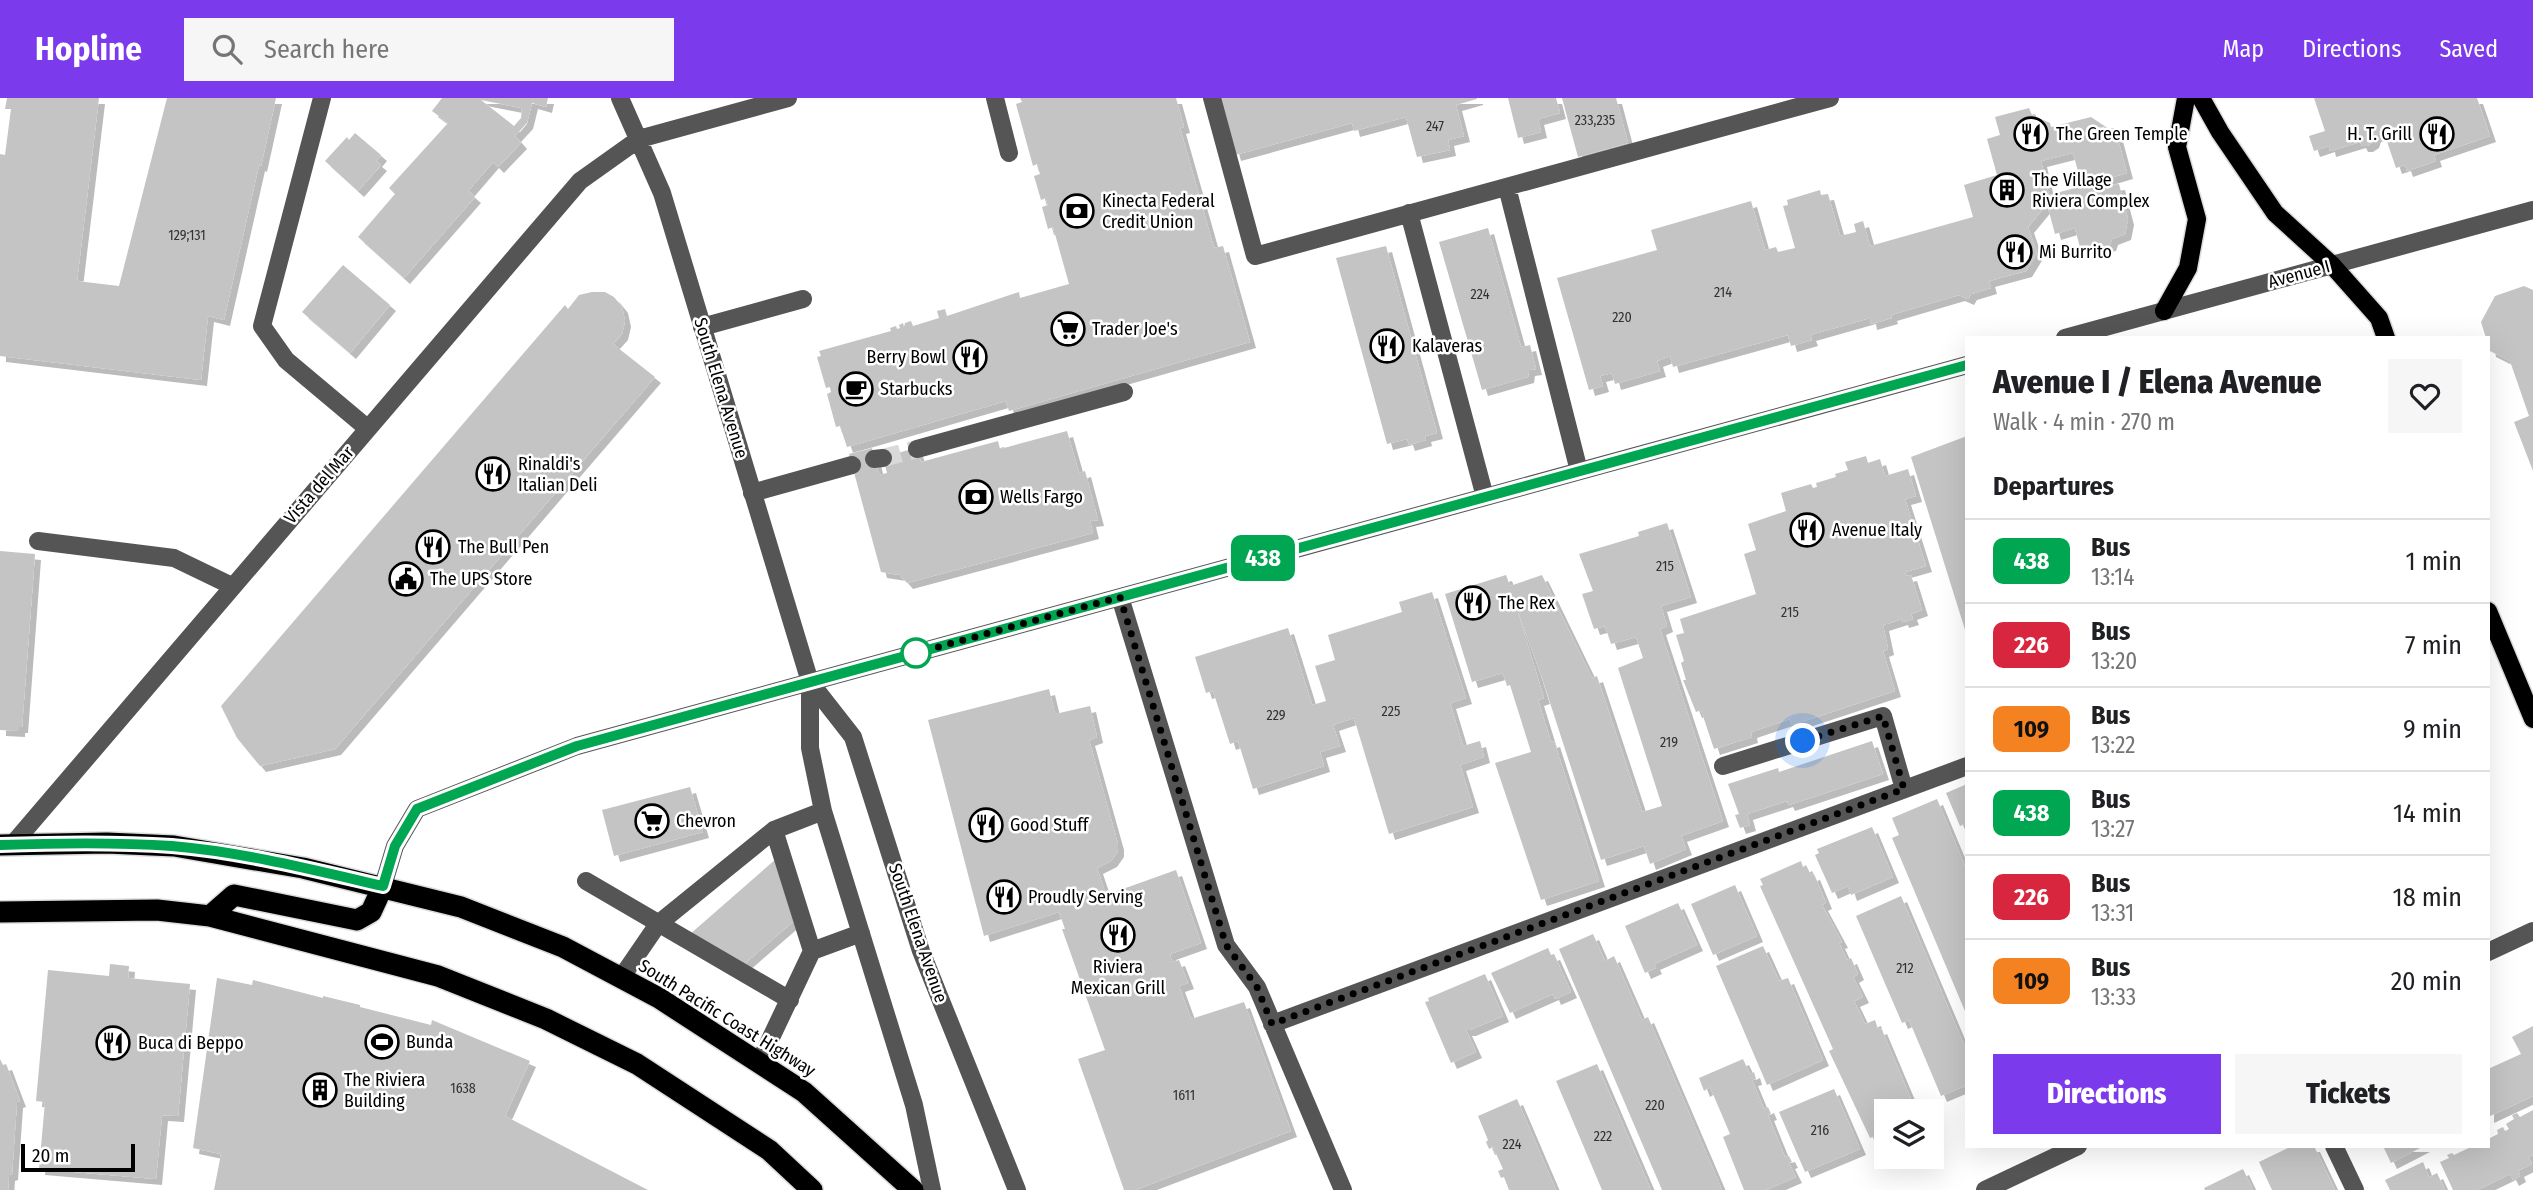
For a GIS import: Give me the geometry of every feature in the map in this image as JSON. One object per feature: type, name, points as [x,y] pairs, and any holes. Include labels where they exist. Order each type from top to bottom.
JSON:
[{"type":"highway","name":"South Pacific Coast Highway","points":[[6,845],[107,843],[174,846],[303,868],[461,907],[563,947],[659,998],[804,1092],[913,1190]]},
{"type":"highway","points":[[210,916],[234,895],[357,920],[372,912],[383,886]]},
{"type":"highway","points":[[0,912],[157,910],[210,916],[438,976],[546,1019],[637,1064],[769,1150],[812,1190]]},
{"type":"main road","points":[[2164,311],[2188,268],[2197,219],[2177,147],[2186,98]]},
{"type":"main road","points":[[2201,98],[2220,132],[2275,213],[2332,265],[2379,318],[2385,336]]},
{"type":"main road","points":[[2490,616],[2533,719]]},
{"type":"street","points":[[323,98],[262,326],[286,360],[367,428]]},
{"type":"street","name":"South Elena Avenue","points":[[620,98],[662,193],[810,682],[810,748],[823,811],[914,1105],[932,1190]]},
{"type":"street","name":"Vista del Mar","points":[[6,845],[580,180],[639,139],[788,98]]},
{"type":"street","points":[[995,98],[1009,153]]},
{"type":"street","points":[[1212,98],[1255,256],[1830,98]]},
{"type":"street","points":[[1507,187],[1579,471]]},
{"type":"street","name":"Avenue I","points":[[2072,336],[2533,210]]},
{"type":"street","points":[[1409,213],[1485,497]]},
{"type":"street","points":[[702,327],[803,299]]},
{"type":"street","points":[[383,886],[395,846],[417,809],[577,746],[1965,366]]},
{"type":"street","points":[[917,450],[1124,392]]},
{"type":"street","points":[[752,493],[852,465]]},
{"type":"street","points":[[38,541],[174,558],[232,586]]},
{"type":"street","points":[[1120,597],[1226,945],[1257,987],[1343,1190]]},
{"type":"street","name":"South Elena Avenue","points":[[810,682],[853,737],[921,951],[1017,1190]]},
{"type":"street","points":[[1723,766],[1883,716],[1904,789]]},
{"type":"street","points":[[1272,1024],[1965,767]]},
{"type":"street","points":[[621,978],[658,924],[774,830],[823,811]]},
{"type":"street","points":[[759,1063],[812,951],[774,830]]},
{"type":"street","points":[[586,881],[790,1000]]},
{"type":"street","points":[[2490,951],[2533,931]]},
{"type":"street","points":[[812,951],[861,933]]},
{"type":"street","points":[[1985,1190],[2074,1148]]},
{"type":"street","points":[[2335,1148],[2355,1190]]},
{"type":"building","points":[[7,98],[99,98],[77,281],[119,286],[167,98],[276,98],[224,320],[208,316],[201,380],[0,356],[0,154],[5,155],[11,109],[5,109]]},
{"type":"building","points":[[442,98],[548,98],[546,107],[532,103],[527,123],[515,136],[521,143],[498,167],[493,162],[468,191],[475,197],[404,278],[358,237],[395,194],[389,188],[448,123],[432,111]],"holes":[[[481,100],[522,108],[521,118],[514,126]]]},
{"type":"building","points":[[1020,98],[1176,98],[1184,127],[1180,128],[1214,248],[1223,246],[1250,342],[1009,411],[1006,401],[847,447],[840,426],[836,427],[827,394],[831,392],[830,387],[826,388],[817,357],[821,356],[819,351],[891,331],[890,328],[896,326],[897,329],[900,328],[899,325],[903,323],[904,327],[905,323],[911,321],[913,326],[939,318],[937,311],[945,309],[947,316],[1019,292],[1020,298],[1069,284],[1053,227],[1048,229],[1042,207],[1048,205],[1046,198],[1041,200],[1034,176],[1040,174],[1037,164],[1033,166],[1016,104],[1022,102]]},
{"type":"building","points":[[1220,98],[1477,99],[1456,105],[1464,136],[1448,140],[1450,150],[1417,157],[1406,117],[1354,131],[1352,123],[1235,155]]},
{"type":"building","points":[[1508,98],[1556,98],[1560,113],[1538,119],[1541,132],[1518,138]]},
{"type":"building","points":[[1562,98],[1616,98],[1628,143],[1578,157]]},
{"type":"building","name":"H. T. Grill","points":[[2314,98],[2477,98],[2490,136],[2434,155],[2436,161],[2407,171],[2405,165],[2396,168],[2384,133],[2375,136],[2373,142],[2367,146],[2362,146],[2360,142],[2330,151],[2329,146],[2314,151],[2309,136],[2325,131]]},
{"type":"building","points":[[2029,108],[2032,115],[2050,123],[2051,127],[2091,117],[2109,129],[2115,128],[2127,173],[2110,178],[2112,185],[2119,184],[2128,219],[2125,234],[2112,239],[2110,245],[2080,248],[2075,228],[2055,234],[2047,204],[2028,227],[2037,253],[2026,271],[1989,281],[1991,288],[1971,294],[1968,299],[1959,295],[1891,315],[1892,318],[1871,324],[1870,318],[1810,335],[1812,340],[1791,346],[1788,335],[1673,367],[1670,356],[1657,361],[1660,371],[1615,384],[1612,373],[1600,376],[1603,386],[1589,390],[1557,278],[1657,250],[1651,230],[1751,201],[1765,250],[1776,247],[1778,252],[1795,248],[1783,206],[1788,205],[1787,200],[1820,190],[1821,195],[1828,194],[1840,236],[1856,232],[1854,224],[1863,221],[1870,246],[1973,217],[1964,185],[1997,175],[1987,139],[2000,135],[1995,117]],"holes":[[[2073,153],[2082,186],[2049,195],[2041,161]]]},
{"type":"building","points":[[355,133],[381,155],[376,161],[381,165],[358,191],[325,161],[347,137],[349,140]]},
{"type":"building","points":[[1488,228],[1521,347],[1530,345],[1536,369],[1529,370],[1528,377],[1482,390],[1439,242]]},
{"type":"building","name":"Kalaveras","points":[[1386,246],[1437,433],[1425,436],[1426,440],[1409,445],[1407,439],[1387,444],[1336,258]]},
{"type":"building","points":[[343,265],[390,305],[350,353],[302,312]]},
{"type":"building","points":[[2524,286],[2533,290],[2533,471],[2514,422],[2529,416],[2510,361],[2490,351],[2490,336],[2485,336],[2481,322],[2495,296]]},
{"type":"building","points":[[605,292],[614,297],[622,307],[625,321],[622,334],[613,344],[655,377],[335,749],[260,766],[237,738],[221,706],[565,305],[568,309],[579,295]]},
{"type":"building","name":"Wells Fargo","points":[[1067,431],[1079,473],[1085,471],[1098,520],[1090,521],[1093,533],[907,583],[900,575],[881,572],[849,454],[872,448],[879,475],[887,473],[883,457],[916,448],[921,462],[998,441],[1000,449]]},
{"type":"building","points":[[1965,437],[1965,630],[1911,457]]},
{"type":"building","points":[[1866,456],[1868,463],[1880,459],[1885,476],[1908,469],[1916,496],[1905,499],[1926,566],[1905,572],[1906,576],[1911,575],[1922,610],[1911,614],[1913,619],[1903,622],[1902,619],[1883,625],[1888,649],[1883,651],[1895,691],[1792,725],[1790,719],[1751,732],[1752,737],[1714,749],[1701,710],[1696,712],[1683,680],[1686,680],[1681,663],[1684,661],[1676,635],[1684,633],[1680,619],[1756,594],[1744,554],[1756,550],[1748,524],[1786,511],[1781,493],[1811,484],[1813,488],[1817,487],[1816,483],[1848,470],[1845,462]]},
{"type":"building","points":[[1667,523],[1691,597],[1661,606],[1667,626],[1660,629],[1723,821],[1681,836],[1686,849],[1650,864],[1644,846],[1601,860],[1515,603],[1544,698],[1538,700],[1599,881],[1541,900],[1495,763],[1531,752],[1510,685],[1507,686],[1503,673],[1472,682],[1445,594],[1506,575],[1510,586],[1542,575],[1592,678],[1597,676],[1642,812],[1662,806],[1618,668],[1643,658],[1636,637],[1611,644],[1605,626],[1594,629],[1582,594],[1593,591],[1579,554],[1639,536],[1638,532]]},
{"type":"building","points":[[0,551],[35,554],[22,727],[19,727],[19,731],[0,730]]},
{"type":"building","points":[[1432,592],[1466,698],[1450,703],[1463,746],[1480,741],[1484,757],[1460,765],[1473,807],[1389,834],[1354,718],[1333,725],[1340,746],[1320,752],[1324,766],[1253,789],[1238,741],[1230,744],[1213,691],[1206,693],[1195,657],[1288,628],[1312,705],[1326,701],[1315,666],[1335,660],[1328,635],[1402,612],[1399,602]]},
{"type":"building","points":[[1049,689],[1055,714],[1090,706],[1097,737],[1089,740],[1118,844],[1118,851],[1111,861],[1097,868],[1106,895],[1176,870],[1201,943],[1170,954],[1172,962],[1179,960],[1188,983],[1179,986],[1191,1019],[1244,1002],[1291,1131],[1135,1190],[1124,1190],[1078,1059],[1105,1050],[1062,929],[1065,929],[1059,912],[984,936],[928,720]]},
{"type":"building","points":[[1872,741],[1883,774],[1789,805],[1787,801],[1747,814],[1750,825],[1740,828],[1735,815],[1739,814],[1728,784],[1778,768],[1779,772]]},
{"type":"building","points":[[1965,785],[1965,824],[1960,826],[1946,793]]},
{"type":"building","name":"Chevron","points":[[690,787],[703,832],[614,856],[602,810]]},
{"type":"building","points":[[1937,799],[1965,866],[1965,1011],[1892,838],[1899,835],[1892,818]]},
{"type":"building","points":[[1872,827],[1893,877],[1851,895],[1848,886],[1832,893],[1815,855],[1819,853],[1817,849]]},
{"type":"building","points":[[777,858],[796,919],[743,965],[689,935]]},
{"type":"building","points":[[1801,861],[1811,875],[1814,874],[1826,903],[1822,905],[1842,942],[1839,943],[1847,960],[1851,958],[1858,974],[1853,977],[1863,997],[1854,1001],[1865,1024],[1875,1020],[1878,1029],[1881,1028],[1911,1099],[1874,1099],[1874,1136],[1870,1138],[1829,1051],[1833,1049],[1760,886],[1763,885],[1760,879]]},
{"type":"building","points":[[1735,885],[1757,936],[1713,955],[1691,904]]},
{"type":"building","points":[[1901,896],[1965,1047],[1965,1086],[1941,1096],[1909,1020],[1902,1023],[1856,916]]},
{"type":"building","points":[[1678,903],[1697,945],[1654,964],[1656,968],[1645,973],[1625,926]]},
{"type":"building","points":[[1593,934],[1605,961],[1614,956],[1642,1020],[1648,1017],[1722,1190],[1662,1190],[1559,949]]},
{"type":"building","points":[[1763,946],[1779,981],[1788,978],[1823,1060],[1767,1085],[1716,966]]},
{"type":"building","points":[[1548,948],[1551,955],[1554,954],[1571,992],[1555,999],[1553,994],[1510,1013],[1491,973]]},
{"type":"building","name":"Buca di Beppo","points":[[110,964],[129,966],[128,978],[190,984],[178,1116],[162,1115],[156,1179],[39,1169],[45,1102],[36,1101],[48,970],[109,976]]},
{"type":"building","points":[[1485,974],[1503,1016],[1466,1030],[1476,1052],[1451,1063],[1425,1002],[1429,1001],[1428,998]]},
{"type":"building","points":[[217,978],[252,985],[253,980],[431,1025],[432,1020],[530,1061],[505,1116],[648,1190],[214,1190],[221,1154],[193,1148]]},
{"type":"building","points":[[2533,1026],[2533,1096],[2490,1116],[2490,1068],[2521,1054],[2512,1037]]},
{"type":"building","points":[[0,1059],[3,1065],[6,1064],[20,1101],[17,1102],[12,1174],[9,1175],[8,1190],[0,1190]]},
{"type":"building","points":[[1743,1059],[1750,1074],[1754,1072],[1756,1079],[1752,1080],[1764,1109],[1768,1107],[1771,1114],[1768,1115],[1785,1157],[1789,1156],[1792,1162],[1789,1163],[1796,1177],[1766,1190],[1744,1190],[1723,1137],[1730,1134],[1710,1087],[1704,1091],[1699,1078]]},
{"type":"building","points":[[1597,1064],[1651,1190],[1602,1190],[1556,1081]]},
{"type":"building","points":[[1834,1089],[1860,1149],[1805,1172],[1779,1112]]},
{"type":"building","points":[[1517,1099],[1556,1190],[1509,1190],[1504,1177],[1501,1178],[1498,1171],[1503,1169],[1493,1147],[1489,1149],[1478,1116]]},
{"type":"building","points":[[2533,1110],[2533,1155],[2528,1157],[2532,1164],[2518,1171],[2520,1176],[2513,1180],[2510,1174],[2477,1190],[2453,1190],[2440,1162],[2449,1158],[2447,1155],[2454,1155],[2469,1148],[2490,1148],[2490,1138],[2498,1134],[2497,1130],[2503,1127],[2505,1131],[2509,1129],[2506,1124],[2514,1119],[2512,1115],[2517,1113],[2520,1117]]},
{"type":"building","points":[[2288,1148],[2315,1148],[2335,1190],[2272,1190],[2259,1162]]},
{"type":"building","points":[[2384,1148],[2420,1148],[2391,1163]]},
{"type":"building","points":[[2423,1162],[2429,1177],[2437,1173],[2445,1190],[2390,1190],[2385,1180]]},
{"type":"building","points":[[2243,1169],[2253,1190],[2205,1190],[2204,1188]]},
{"type":"tunnel","points":[[883,458],[917,449]]},
{"type":"bus line","name":"438","points":[[0,845],[107,843],[174,846],[303,868],[383,886],[395,846],[417,809],[577,746],[1965,366]]},
{"type":"place","name":"The Green Temple","points":[[2031,134]]},
{"type":"place","name":"H. T. Grill","points":[[2437,134]]},
{"type":"place","name":"The Village Riviera Complex","points":[[2007,190]]},
{"type":"place","name":"Kinecta Federal Credit Union","points":[[1077,211]]},
{"type":"place","name":"Mi Burrito","points":[[2015,252]]},
{"type":"place","name":"Trader Joe's","points":[[1068,329]]},
{"type":"place","name":"Kalaveras","points":[[1387,346]]},
{"type":"place","name":"Berry Bowl","points":[[970,357]]},
{"type":"place","name":"Starbucks","points":[[856,389]]},
{"type":"place","name":"Rinaldi's Italian Deli","points":[[493,474]]},
{"type":"place","name":"Wells Fargo","points":[[976,497]]},
{"type":"place","name":"Avenue Italy","points":[[1807,530]]},
{"type":"place","name":"The Bull Pen","points":[[433,547]]},
{"type":"place","name":"The UPS Store","points":[[406,579]]},
{"type":"place","name":"The Rex","points":[[1473,603]]},
{"type":"place","name":"Chevron","points":[[652,821]]},
{"type":"place","name":"Good Stuff","points":[[986,825]]},
{"type":"place","name":"Proudly Serving","points":[[1004,897]]},
{"type":"place","name":"Riviera Mexican Grill","points":[[1118,935]]},
{"type":"place","name":"Bunda","points":[[382,1042]]},
{"type":"place","name":"Buca di Beppo","points":[[113,1043]]},
{"type":"place","name":"The Riviera Building","points":[[320,1090]]},
{"type":"route","points":[[916,653],[909,655],[1120,597],[1226,945],[1257,987],[1272,1024],[1904,789],[1883,716],[1803,741]]}]
